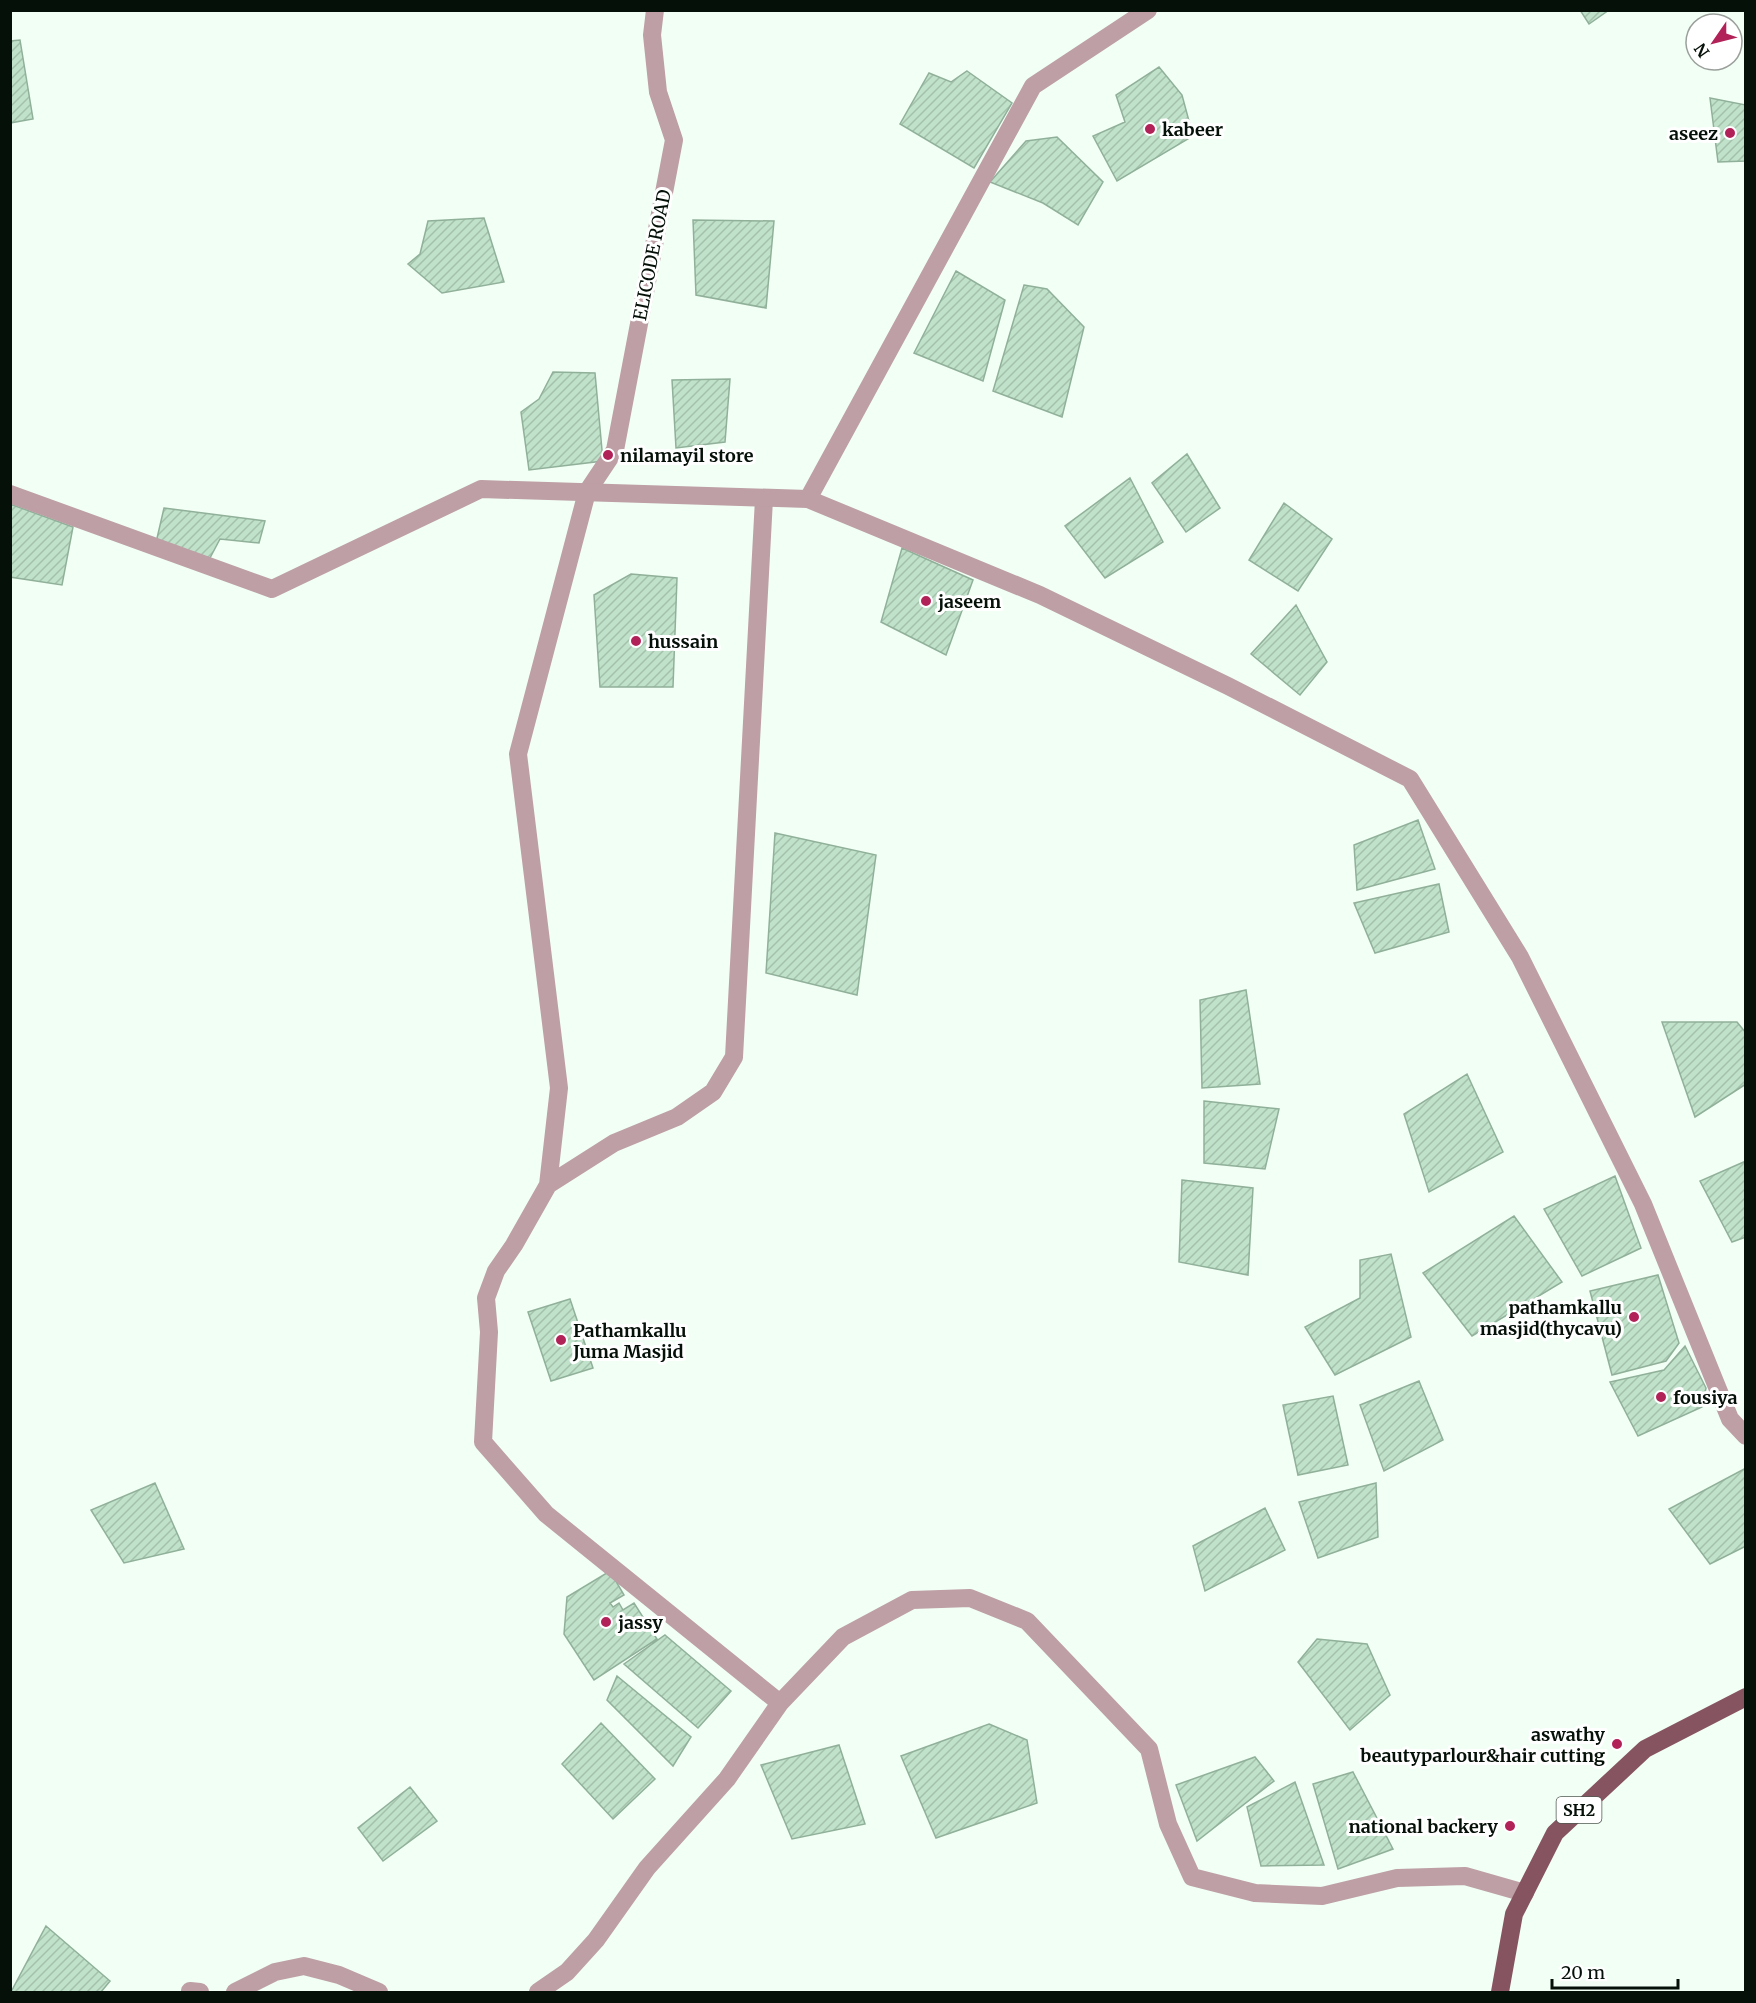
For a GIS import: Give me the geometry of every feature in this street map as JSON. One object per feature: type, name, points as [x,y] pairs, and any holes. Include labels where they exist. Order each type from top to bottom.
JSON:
[{"type":"main road","name":"SH2","points":[[1500,1992],[1514,1914],[1555,1833],[1645,1749],[1746,1697]]},
{"type":"street","name":"ELICODE ROAD","points":[[548,1185],[559,1088],[518,754],[587,492],[615,450],[674,140],[658,92],[652,35],[655,10]]},
{"type":"street","points":[[808,499],[1033,86],[1148,10]]},
{"type":"street","points":[[10,494],[272,589],[481,489],[808,499],[1040,595],[1228,686],[1410,779],[1520,957],[1643,1204],[1730,1419],[1746,1436]]},
{"type":"street","points":[[764,499],[734,1057],[713,1092],[677,1118],[614,1143],[548,1185],[514,1245],[496,1271],[486,1298],[489,1332],[483,1442],[546,1514],[780,1703]]},
{"type":"street","points":[[537,1992],[567,1972],[597,1940],[647,1868],[727,1779],[780,1703],[843,1637],[912,1600],[970,1598],[1028,1621],[1149,1749],[1167,1824],[1192,1877],[1255,1893],[1322,1896],[1397,1878],[1465,1876],[1525,1893]]},
{"type":"street","points":[[235,1992],[275,1972],[304,1966],[339,1975],[379,1992]]},
{"type":"building","points":[[1580,10],[1609,10],[1589,24]]},
{"type":"building","points":[[20,40],[33,119],[10,123],[10,41]]},
{"type":"building","name":"kabeer","points":[[1159,67],[1182,95],[1193,136],[1117,181],[1093,136],[1125,122],[1116,95]]},
{"type":"building","points":[[967,71],[1012,103],[974,168],[900,124],[929,73],[951,82]]},
{"type":"building","name":"aseez","points":[[1710,98],[1746,105],[1746,161],[1718,162]]},
{"type":"building","points":[[1057,137],[1103,182],[1078,225],[1043,203],[990,182],[1026,141]]},
{"type":"building","points":[[484,218],[504,282],[442,293],[408,264],[420,254],[428,221]]},
{"type":"building","points":[[693,220],[774,221],[766,308],[696,295]]},
{"type":"building","points":[[956,271],[1005,300],[983,381],[914,353]]},
{"type":"building","points":[[1024,285],[1047,289],[1084,327],[1062,417],[993,391]]},
{"type":"building","points":[[553,372],[595,373],[603,461],[529,470],[521,412],[539,399]]},
{"type":"building","points":[[730,379],[725,442],[676,448],[672,380]]},
{"type":"building","points":[[1187,454],[1220,508],[1186,532],[1152,483]]},
{"type":"building","points":[[1130,478],[1163,542],[1105,578],[1065,526]]},
{"type":"building","points":[[1284,503],[1332,539],[1298,591],[1249,560]]},
{"type":"building","points":[[10,504],[73,527],[62,585],[10,577]]},
{"type":"building","points":[[164,508],[265,521],[259,543],[220,539],[210,558],[155,547]]},
{"type":"building","name":"jaseem","points":[[902,548],[973,580],[946,655],[881,622]]},
{"type":"building","name":"hussain","points":[[631,574],[677,578],[673,687],[600,687],[594,595]]},
{"type":"building","points":[[1296,605],[1327,662],[1300,695],[1251,654]]},
{"type":"building","points":[[1418,820],[1435,869],[1357,890],[1354,845]]},
{"type":"building","points":[[775,833],[876,855],[857,995],[766,973]]},
{"type":"building","points":[[1439,884],[1449,932],[1375,953],[1354,903]]},
{"type":"building","points":[[1246,990],[1260,1084],[1202,1088],[1200,1000]]},
{"type":"building","points":[[1662,1022],[1737,1022],[1746,1033],[1746,1084],[1695,1117]]},
{"type":"building","points":[[1467,1074],[1503,1152],[1429,1192],[1404,1114]]},
{"type":"building","points":[[1204,1101],[1279,1109],[1265,1169],[1204,1163]]},
{"type":"building","points":[[1746,1161],[1746,1237],[1732,1242],[1700,1181]]},
{"type":"building","points":[[1615,1176],[1641,1248],[1582,1276],[1544,1209]]},
{"type":"building","points":[[1182,1180],[1253,1188],[1248,1275],[1179,1262]]},
{"type":"building","points":[[1514,1216],[1562,1282],[1472,1336],[1423,1273]]},
{"type":"building","points":[[1391,1254],[1411,1337],[1335,1375],[1305,1327],[1360,1298],[1360,1260]]},
{"type":"building","name":"pathamkallu masjid(thycavu)","points":[[1658,1275],[1679,1343],[1666,1361],[1612,1375],[1590,1291]]},
{"type":"building","name":"Pathamkallu Juma Masjid","points":[[570,1299],[593,1368],[551,1381],[528,1312]]},
{"type":"building","name":"fousiya","points":[[1685,1346],[1706,1388],[1702,1407],[1638,1436],[1610,1382],[1664,1370]]},
{"type":"building","points":[[1419,1381],[1443,1440],[1384,1471],[1360,1405]]},
{"type":"building","points":[[1333,1396],[1348,1465],[1298,1475],[1283,1405]]},
{"type":"building","points":[[1746,1468],[1746,1546],[1710,1564],[1669,1509]]},
{"type":"building","points":[[155,1483],[184,1549],[124,1563],[91,1510]]},
{"type":"building","points":[[1376,1483],[1378,1537],[1318,1558],[1299,1502]]},
{"type":"building","points":[[1265,1508],[1285,1550],[1205,1591],[1193,1546]]},
{"type":"building","name":"jassy","points":[[610,1571],[624,1595],[610,1603],[613,1607],[619,1603],[623,1610],[634,1603],[657,1639],[594,1680],[564,1634],[567,1597]]},
{"type":"building","points":[[665,1635],[731,1691],[698,1728],[624,1664]]},
{"type":"building","points":[[1317,1639],[1367,1644],[1390,1695],[1350,1730],[1298,1662]]},
{"type":"building","points":[[617,1676],[691,1737],[673,1766],[607,1700]]},
{"type":"building","points":[[601,1723],[655,1779],[613,1819],[562,1764]]},
{"type":"building","points":[[989,1724],[1027,1740],[1037,1803],[936,1838],[901,1756]]},
{"type":"building","points":[[839,1745],[865,1824],[792,1839],[761,1765]]},
{"type":"building","points":[[1255,1757],[1274,1781],[1197,1841],[1176,1785]]},
{"type":"building","points":[[1353,1772],[1393,1849],[1338,1869],[1313,1784]]},
{"type":"building","points":[[1295,1782],[1324,1865],[1261,1866],[1247,1807]]},
{"type":"building","points":[[410,1787],[437,1821],[383,1861],[358,1828]]},
{"type":"building","points":[[46,1926],[110,1981],[101,1992],[11,1992]]},
{"type":"place","name":"kabeer","points":[[1150,129]]},
{"type":"place","name":"aseez","points":[[1730,133]]},
{"type":"place","name":"nilamayil store","points":[[608,455]]},
{"type":"place","name":"jaseem","points":[[926,601]]},
{"type":"place","name":"hussain","points":[[636,641]]},
{"type":"place","name":"pathamkallu masjid(thycavu)","points":[[1634,1317]]},
{"type":"place","name":"Pathamkallu Juma Masjid","points":[[561,1340]]},
{"type":"place","name":"fousiya","points":[[1661,1397]]},
{"type":"place","name":"jassy","points":[[606,1622]]},
{"type":"place","name":"aswathy beautyparlour&hair cutting","points":[[1617,1744]]},
{"type":"place","name":"national backery","points":[[1510,1826]]}]
